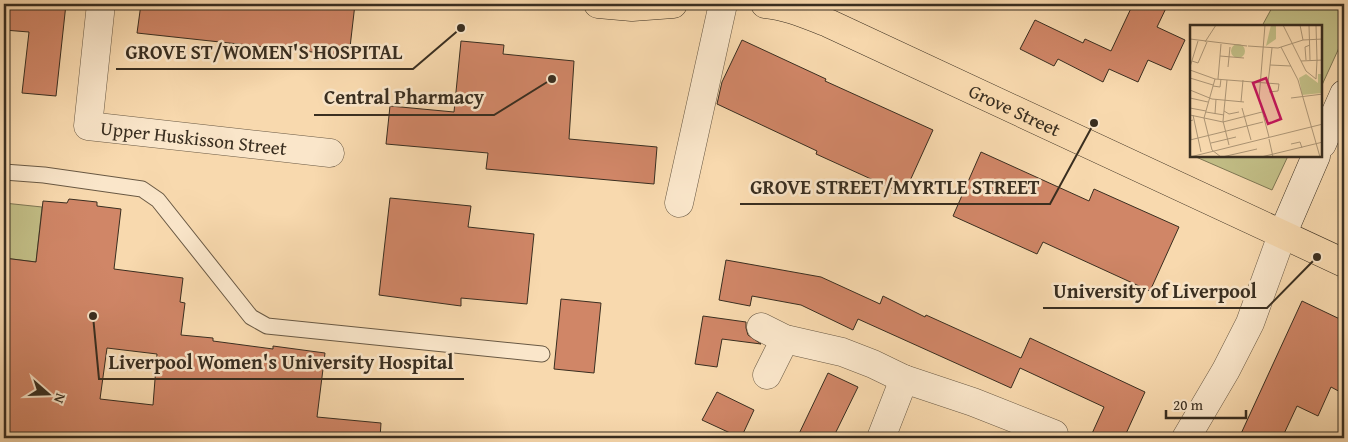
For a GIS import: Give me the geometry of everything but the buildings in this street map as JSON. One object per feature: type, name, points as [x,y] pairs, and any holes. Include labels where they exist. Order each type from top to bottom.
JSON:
[{"type":"main road","points":[[598,4],[633,6],[673,4]]},
{"type":"main road","name":"Grove Street","points":[[765,4],[777,5],[828,23],[1344,264]]},
{"type":"street","name":"Upper Huskisson Street","points":[[101,4],[88,126],[330,153]]},
{"type":"street","points":[[679,204],[723,4]]},
{"type":"street","points":[[1323,142],[1344,94]]},
{"type":"street","points":[[1186,438],[1226,370],[1250,323],[1282,234],[1315,158]]},
{"type":"street","points":[[761,327],[785,339],[842,352],[904,379],[951,394],[1026,431],[1054,434]]},
{"type":"street","points":[[767,375],[785,339]]},
{"type":"street","points":[[881,438],[904,379]]},
{"type":"lane","points":[[4,172],[44,175],[142,189],[158,200],[251,317],[268,326],[542,354]]},
{"type":"shaded area","points":[[1274,4],[1344,4],[1344,37],[1323,83],[1323,25],[1263,25]]},
{"type":"shaded area","points":[[1198,158],[1287,158],[1272,190]]},
{"type":"shaded area","points":[[4,203],[42,207],[36,262],[4,258]]},
{"type":"place","name":"GROVE ST/WOMEN'S HOSPITAL","points":[[461,28]]},
{"type":"place","name":"Central Pharmacy","points":[[552,79]]},
{"type":"place","name":"GROVE STREET/MYRTLE STREET","points":[[1094,123]]},
{"type":"place","name":"University of Liverpool","points":[[1317,257]]},
{"type":"place","name":"Liverpool Women's University Hospital","points":[[93,316]]}]
